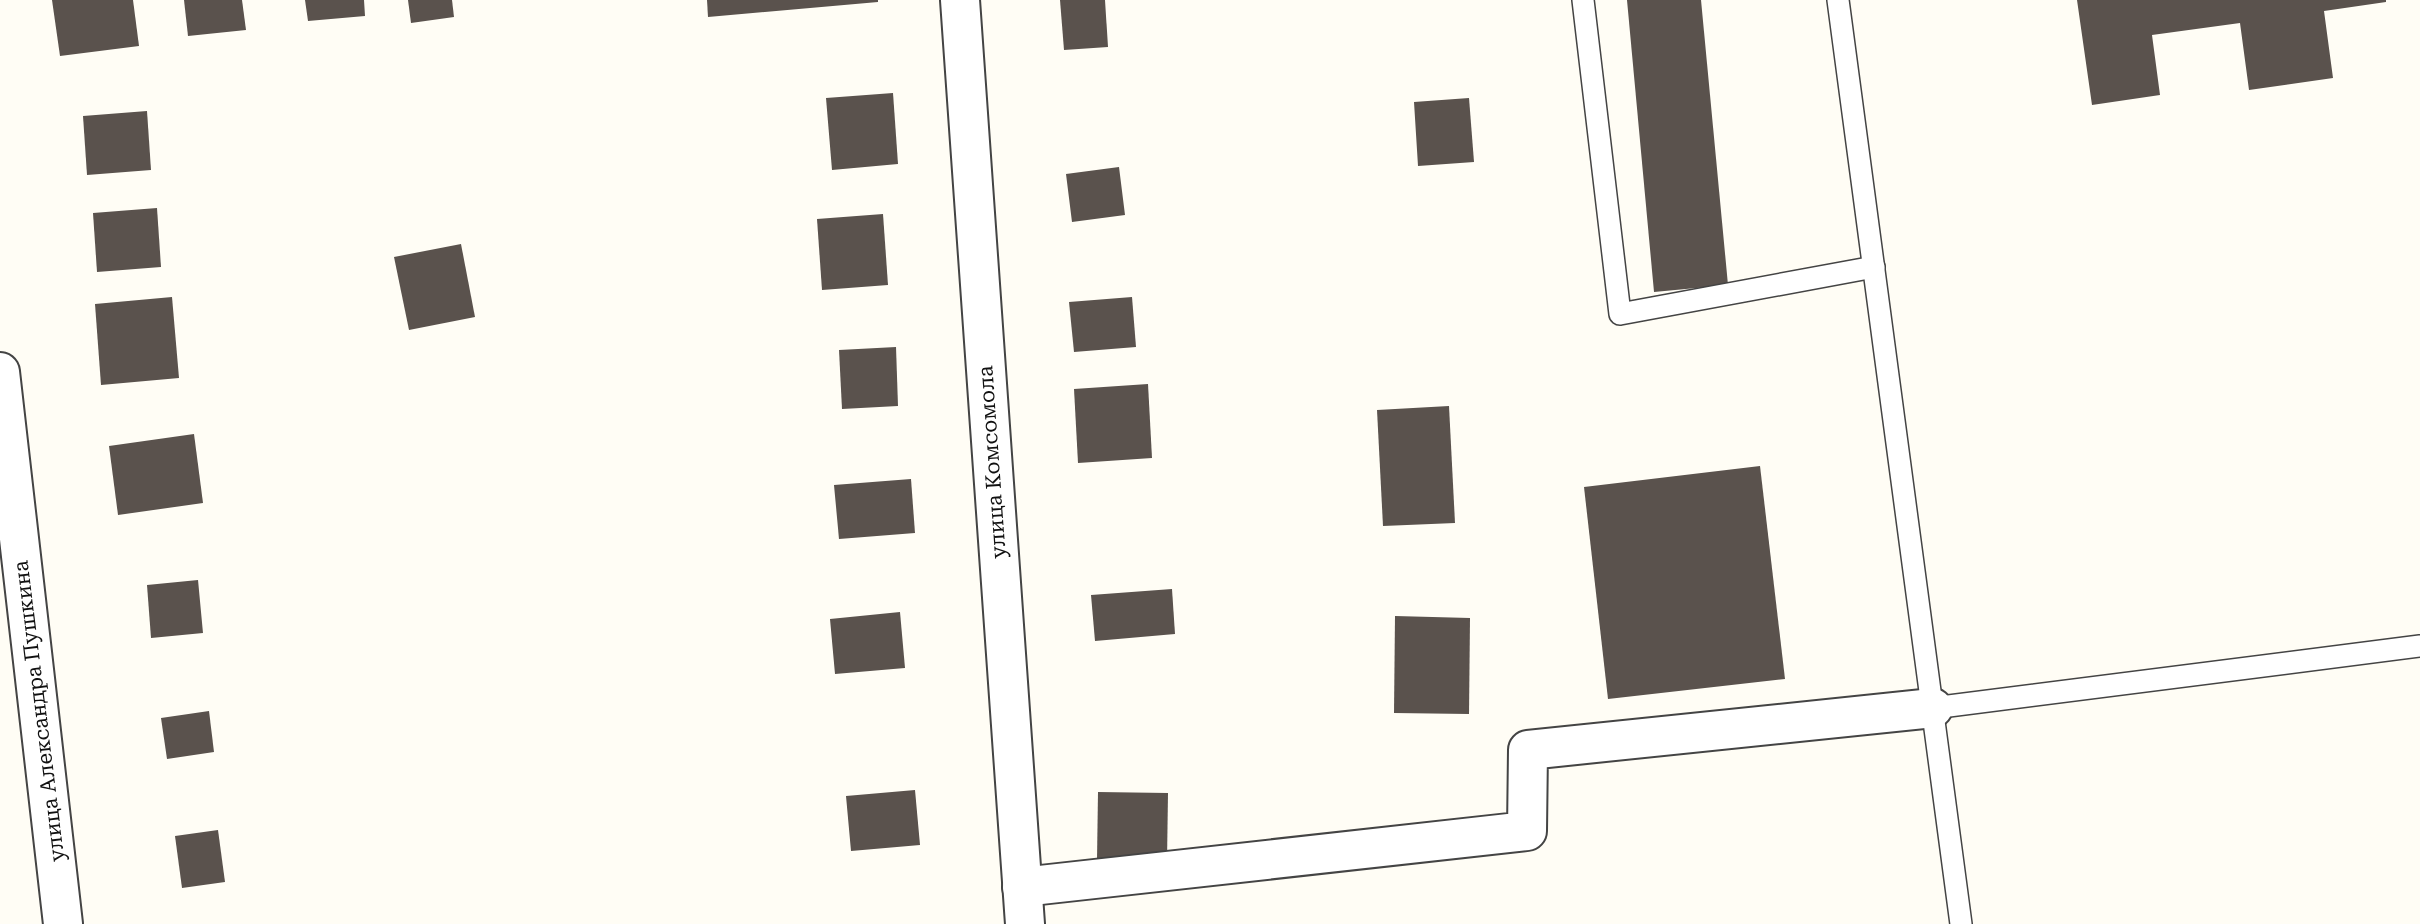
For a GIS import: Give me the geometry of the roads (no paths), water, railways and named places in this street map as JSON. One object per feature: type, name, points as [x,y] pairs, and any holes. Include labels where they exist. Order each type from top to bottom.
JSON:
[{"type":"street","name":"улица Комсомола","points":[[960,0],[1025,924]]},
{"type":"street","name":"улица Александра Пушкина","points":[[0,372],[63,924]]},
{"type":"street","points":[[1022,887],[1527,831],[1528,750],[1933,708]]},
{"type":"lane","points":[[1583,0],[1620,314],[1874,267]]},
{"type":"lane","points":[[1838,0],[1961,924]]},
{"type":"lane","points":[[1933,708],[2420,646]]}]
